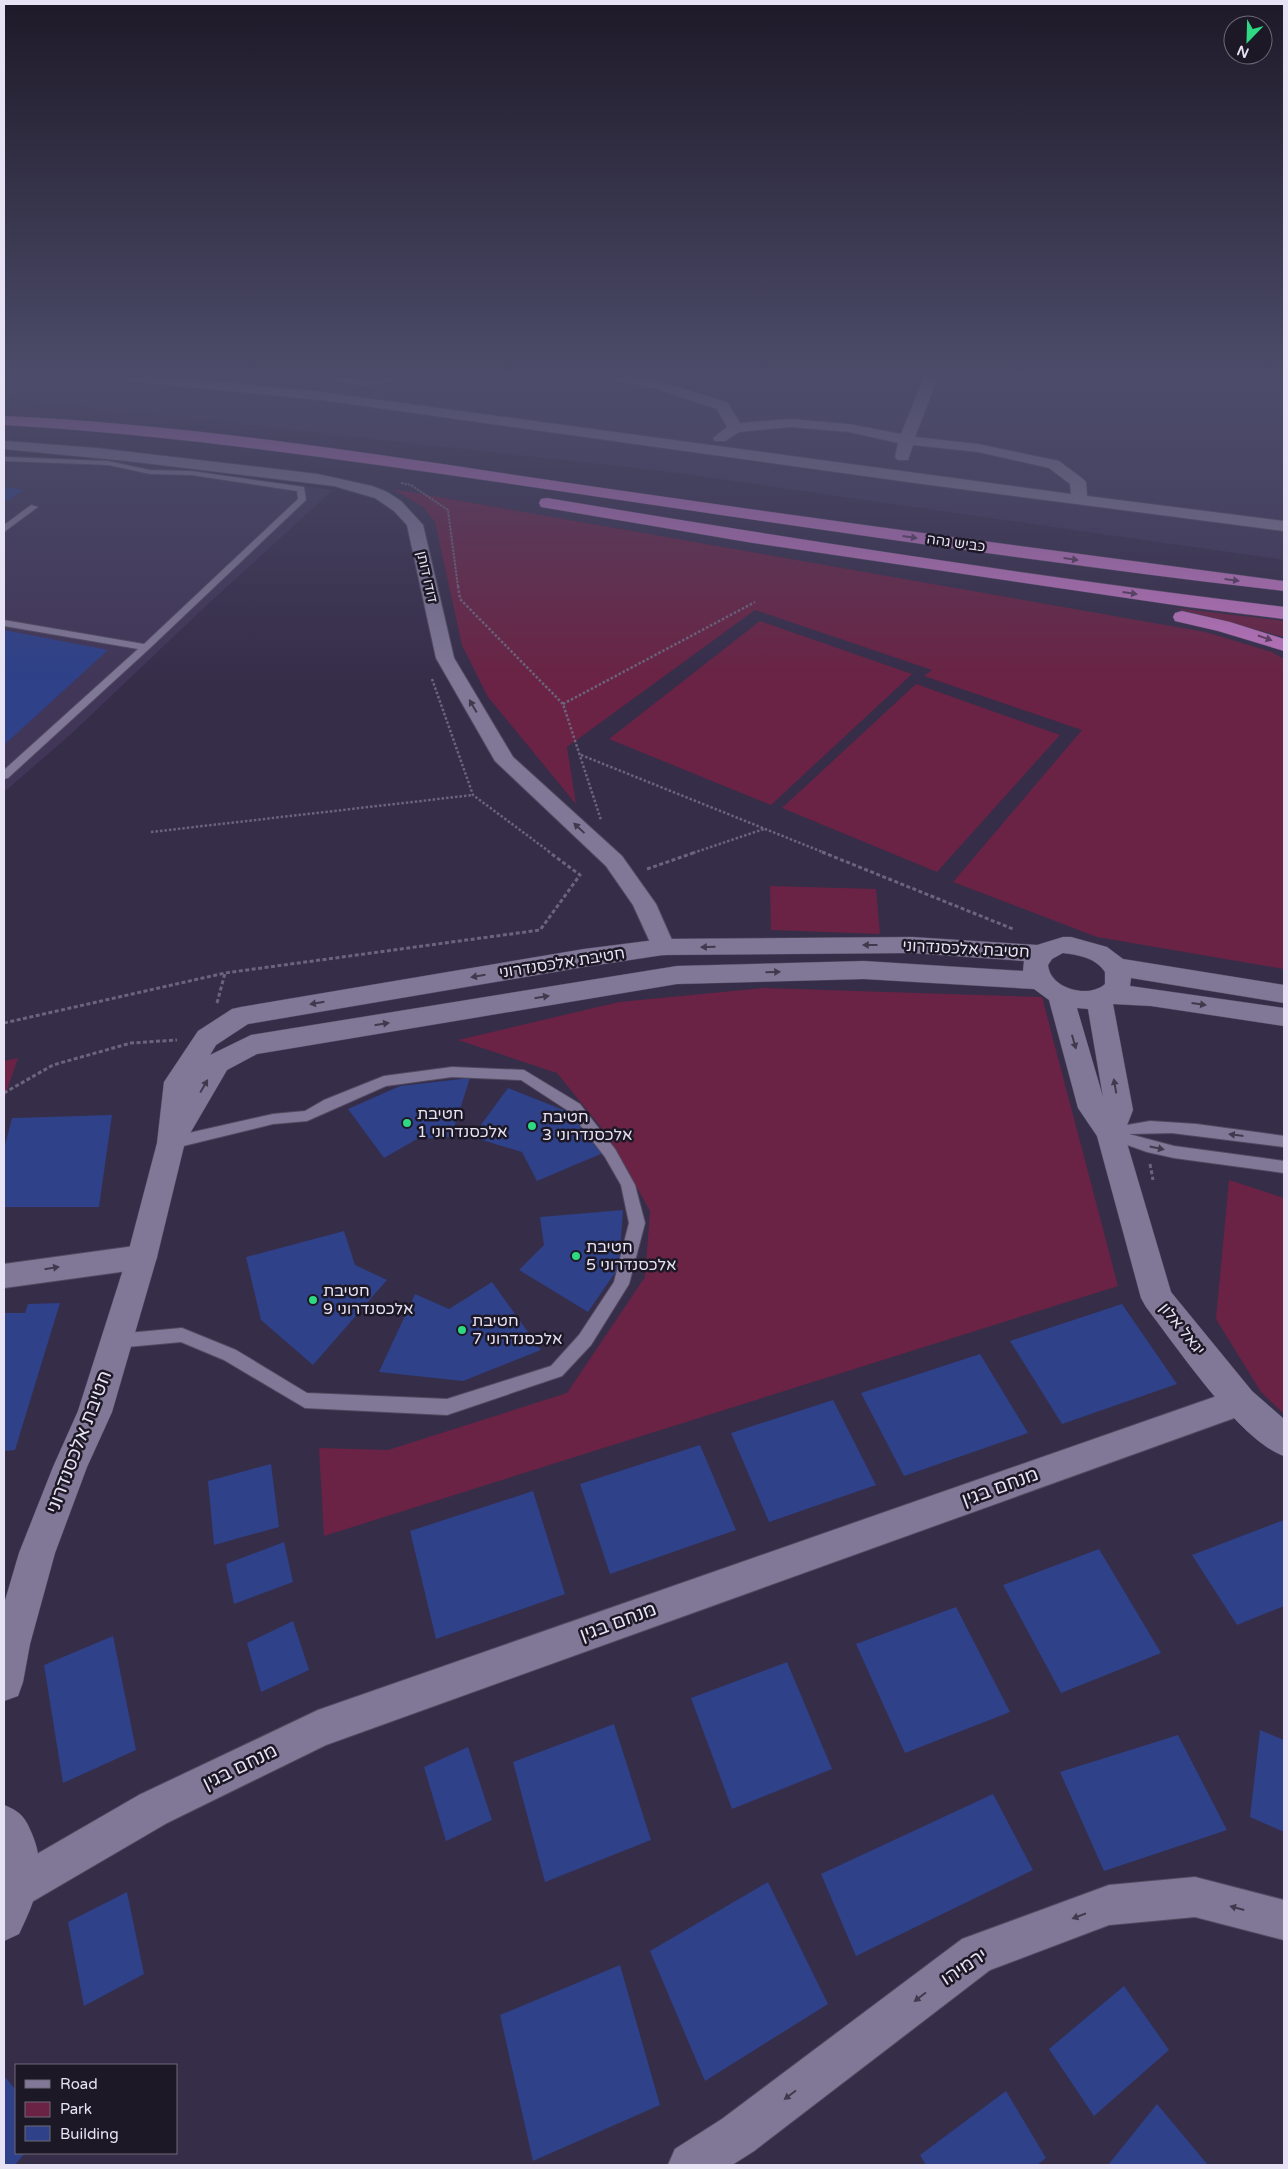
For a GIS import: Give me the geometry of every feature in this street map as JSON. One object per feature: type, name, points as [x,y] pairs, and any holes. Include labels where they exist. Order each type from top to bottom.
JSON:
[{"type":"highway","points":[[418,478],[480,490]]},
{"type":"highway","name":"כביש גהה","points":[[502,478],[798,521],[1284,586]]},
{"type":"highway","points":[[534,501],[753,538],[1184,617],[1223,626],[1284,645]]},
{"type":"highway","points":[[753,538],[1284,613]]},
{"type":"street","name":"דודו דותן","points":[[303,478],[330,482],[380,495],[392,501],[408,515],[415,525],[445,658],[505,761],[620,869],[644,904],[662,948]]},
{"type":"street","points":[[917,478],[1284,526]]},
{"type":"street","points":[[1073,478],[1078,482],[1079,500]]},
{"type":"street","name":"חטיבת אלכסנדרוני","points":[[4,1682],[11,1644],[37,1553],[70,1467],[94,1412],[142,1257],[171,1144],[178,1082],[207,1038],[241,1016],[584,958],[662,948],[912,945],[1041,954]]},
{"type":"street","points":[[1104,996],[1116,988],[1119,980],[1114,966],[1103,955],[1091,949],[1063,945],[1050,948],[1041,954],[1036,962],[1036,971],[1051,988],[1088,1000],[1104,996],[1151,997],[1284,1017]]},
{"type":"street","points":[[1114,966],[1284,994]]},
{"type":"street","name":"חטיבת אלכסנדרוני","points":[[171,1144],[218,1063],[251,1045],[677,975],[864,970],[1051,988]]},
{"type":"street","name":"יגאל אלון","points":[[1051,988],[1092,1108],[1110,1133],[1157,1298],[1240,1402],[1284,1440]]},
{"type":"street","points":[[1104,996],[1119,1110],[1110,1133]]},
{"type":"street","points":[[4,1276],[142,1257]]},
{"type":"street","name":"מנחם בגין","points":[[10,1904],[153,1809],[318,1728],[1240,1402]]},
{"type":"street","points":[[4,1826],[12,1834],[19,1854],[19,1877],[10,1904]]},
{"type":"street","name":"ירמיהו","points":[[691,2165],[738,2135],[977,1954],[1109,1905],[1196,1897],[1284,1920]]},
{"type":"lane","points":[[4,776],[146,647],[302,500],[301,489],[227,478]]},
{"type":"lane","points":[[4,529],[34,507]]},
{"type":"lane","points":[[4,623],[146,647]]},
{"type":"lane","points":[[116,1341],[182,1335],[230,1355],[305,1400],[447,1407],[556,1371],[585,1340],[621,1284],[637,1224],[628,1185],[598,1138],[575,1108],[524,1075],[452,1072],[384,1081],[329,1104],[307,1116],[273,1119],[171,1144]]},
{"type":"lane","points":[[1110,1133],[1124,1128],[1145,1126],[1170,1127],[1284,1141]]},
{"type":"lane","points":[[1110,1133],[1147,1146],[1174,1152],[1284,1167]]},
{"type":"path","points":[[448,510],[460,599],[563,704],[620,869],[764,830]]},
{"type":"path","points":[[563,704],[755,602]]},
{"type":"path","points":[[4,1023],[225,973],[540,930],[580,875],[473,795],[427,666],[445,658]]},
{"type":"path","points":[[580,755],[1022,933]]},
{"type":"path","points":[[151,832],[473,795]]},
{"type":"path","points":[[4,1093],[53,1065],[131,1043],[207,1038]]},
{"type":"path","points":[[1147,1146],[1154,1185]]},
{"type":"shaded area","points":[[4,478],[248,478],[333,490],[209,603],[70,735],[4,792]]},
{"type":"shaded area","points":[[712,478],[1284,478],[1284,560]]},
{"type":"green space","points":[[393,489],[1205,632],[1272,652],[1284,659],[1284,969],[1097,937],[953,882],[1082,730],[924,676],[932,670],[755,610],[567,747],[576,804],[488,697],[462,645],[435,522],[423,507]]},
{"type":"green space","points":[[1175,608],[1284,621],[1284,637]]},
{"type":"green space","points":[[760,621],[912,674],[771,805],[609,739]]},
{"type":"green space","points":[[916,684],[1060,735],[937,872],[782,808]]},
{"type":"green space","points":[[770,886],[876,889],[880,934],[771,930]]},
{"type":"green space","points":[[764,988],[1042,997],[1118,1286],[324,1536],[319,1448],[388,1450],[567,1393],[645,1277],[650,1211],[608,1136],[557,1073],[458,1040],[619,1002]]},
{"type":"green space","points":[[18,1058],[4,1099],[4,1061]]},
{"type":"green space","points":[[1229,1180],[1284,1198],[1284,1414],[1261,1392],[1216,1319]]},
{"type":"building","points":[[4,487],[24,490],[4,503]]},
{"type":"building","points":[[4,630],[108,650],[4,745]]},
{"type":"building","name":"חטיבת אלכסנדרוני 1","points":[[470,1078],[451,1137],[417,1139],[384,1158],[348,1109],[400,1086]]},
{"type":"building","name":"חטיבת אלכסנדרוני 3","points":[[508,1088],[576,1115],[603,1153],[537,1181],[522,1152],[472,1137]]},
{"type":"building","points":[[112,1115],[99,1207],[4,1207],[4,1149],[12,1118]]},
{"type":"building","name":"חטיבת אלכסנדרוני 5","points":[[623,1210],[619,1267],[588,1312],[519,1270],[544,1245],[540,1217]]},
{"type":"building","name":"חטיבת אלכסנדרוני 9","points":[[344,1231],[355,1265],[387,1280],[313,1365],[261,1320],[246,1257]]},
{"type":"building","name":"חטיבת אלכסנדרוני 7","points":[[492,1282],[541,1350],[463,1381],[379,1372],[415,1294],[449,1309]]},
{"type":"building","points":[[60,1303],[15,1450],[4,1451],[4,1313],[25,1313],[28,1304]]},
{"type":"building","points":[[1122,1304],[1177,1384],[1062,1424],[1010,1341]]},
{"type":"building","points":[[980,1354],[1028,1433],[904,1476],[861,1393]]},
{"type":"building","points":[[833,1400],[876,1485],[769,1522],[731,1433]]},
{"type":"building","points":[[700,1445],[736,1530],[610,1574],[580,1484]]},
{"type":"building","points":[[271,1464],[279,1527],[214,1545],[208,1481]]},
{"type":"building","points":[[533,1491],[565,1594],[436,1639],[410,1531]]},
{"type":"building","points":[[1284,1520],[1284,1606],[1237,1625],[1192,1555]]},
{"type":"building","points":[[284,1542],[293,1582],[234,1604],[226,1564]]},
{"type":"building","points":[[1099,1549],[1161,1653],[1061,1693],[1003,1585]]},
{"type":"building","points":[[956,1607],[1010,1712],[905,1753],[856,1644]]},
{"type":"building","points":[[293,1621],[309,1670],[261,1692],[247,1643]]},
{"type":"building","points":[[113,1636],[136,1750],[63,1783],[44,1665]]},
{"type":"building","points":[[787,1662],[832,1769],[732,1809],[691,1698]]},
{"type":"building","points":[[614,1724],[651,1840],[545,1882],[513,1762]]},
{"type":"building","points":[[1260,1730],[1284,1740],[1284,1832],[1250,1817]]},
{"type":"building","points":[[1178,1735],[1227,1830],[1104,1871],[1060,1772]]},
{"type":"building","points":[[468,1747],[492,1820],[446,1841],[424,1767]]},
{"type":"building","points":[[993,1794],[1033,1870],[856,1956],[821,1874]]},
{"type":"building","points":[[768,1882],[828,2004],[705,2081],[650,1951]]},
{"type":"building","points":[[127,1892],[144,1974],[84,2006],[68,1922]]},
{"type":"building","points":[[620,1965],[660,2105],[533,2161],[500,2015]]},
{"type":"building","points":[[1124,1986],[1169,2050],[1094,2116],[1049,2049]]},
{"type":"building","points":[[4,2076],[15,2089],[15,2154],[24,2154],[15,2165],[4,2165]]},
{"type":"building","points":[[1006,2091],[1046,2158],[1037,2165],[926,2165],[920,2155]]},
{"type":"building","points":[[1157,2104],[1208,2165],[1108,2165]]},
{"type":"place","name":"חטיבת אלכסנדרוני 1","points":[[407,1123]]},
{"type":"place","name":"חטיבת אלכסנדרוני 3","points":[[532,1126]]},
{"type":"place","name":"חטיבת אלכסנדרוני 5","points":[[576,1256]]},
{"type":"place","name":"חטיבת אלכסנדרוני 9","points":[[313,1300]]},
{"type":"place","name":"חטיבת אלכסנדרוני 7","points":[[462,1330]]}]
